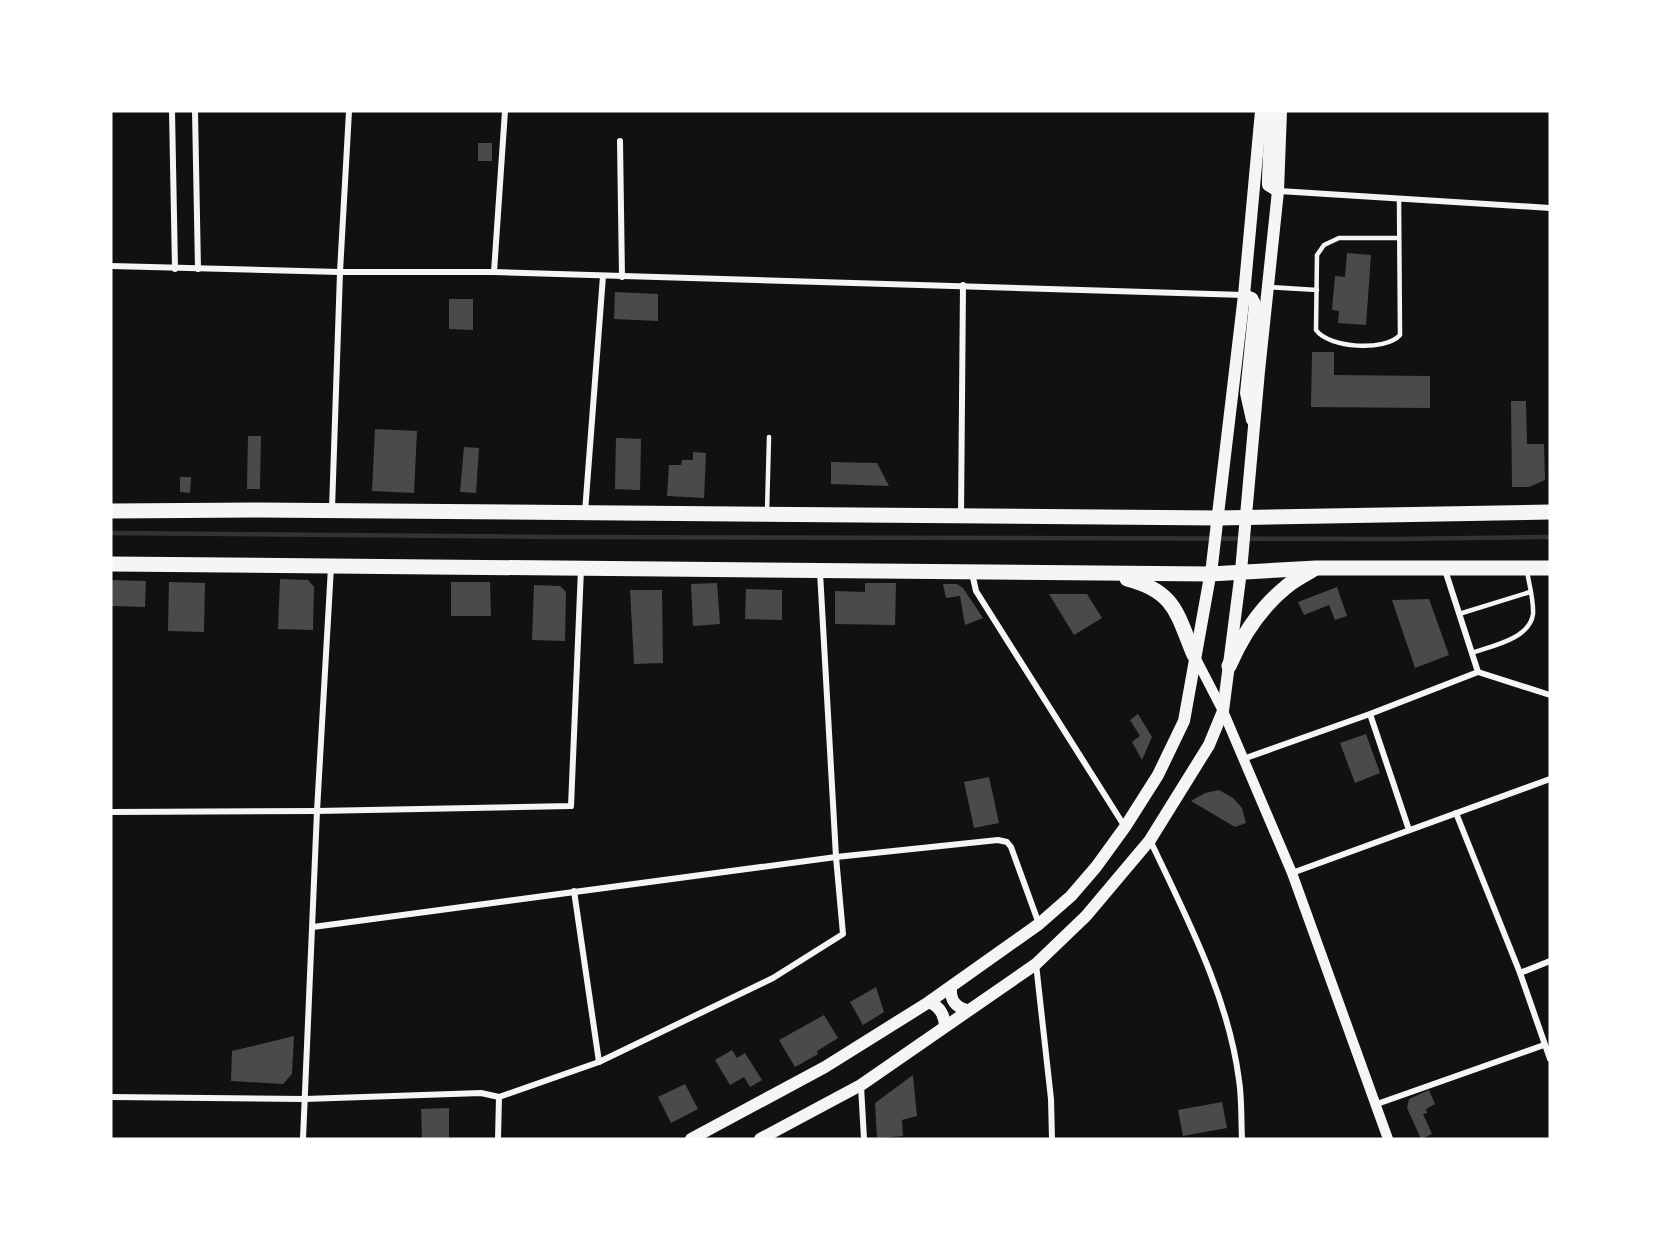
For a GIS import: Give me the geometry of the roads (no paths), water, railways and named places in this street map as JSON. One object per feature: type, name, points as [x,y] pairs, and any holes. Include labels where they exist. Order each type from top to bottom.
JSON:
[{"type":"main road","points":[[691,1139],[825,1066],[929,1002],[1039,924],[1071,896],[1096,867],[1158,775],[1184,721],[1211,570],[1244,295],[1261,111]]},
{"type":"main road","points":[[1271,111],[1268,185],[1278,191]]},
{"type":"main road","points":[[760,1139],[861,1085],[1036,964],[1086,916],[1150,840],[1209,745],[1223,711],[1241,568],[1278,191],[1281,111]]},
{"type":"main road","points":[[1244,295],[1254,299],[1255,304],[1246,398],[1254,427]]},
{"type":"main road","points":[[111,511],[766,514],[1217,521],[1550,512]]},
{"type":"main road","points":[[111,564],[1104,573],[1241,568],[1550,568]]},
{"type":"main road","points":[[1229,666],[1239,642],[1262,610],[1286,586],[1316,568]]},
{"type":"main road","points":[[1104,573],[1147,584],[1165,595],[1175,609],[1194,655]]},
{"type":"main road","points":[[951,987],[950,995],[953,1003],[967,1011]]},
{"type":"main road","points":[[929,1002],[942,1011],[945,1026]]},
{"type":"street","points":[[172,111],[176,269]]},
{"type":"street","points":[[195,111],[198,269]]},
{"type":"street","points":[[332,511],[339,272],[349,111]]},
{"type":"street","points":[[494,272],[505,111]]},
{"type":"street","points":[[620,141],[622,277]]},
{"type":"street","points":[[1278,191],[1550,208]]},
{"type":"street","points":[[111,266],[339,272],[494,272],[1244,295]]},
{"type":"street","points":[[585,513],[603,276]]},
{"type":"street","points":[[961,516],[963,285]]},
{"type":"street","points":[[303,1139],[317,811],[331,566]]},
{"type":"street","points":[[111,812],[571,806],[581,568]]},
{"type":"street","points":[[1444,568],[1478,672]]},
{"type":"street","points":[[111,1096],[305,1099],[481,1094],[499,1097],[599,1062],[773,978],[843,934],[836,857],[820,570]]},
{"type":"street","points":[[972,572],[976,591],[1125,827]]},
{"type":"street","points":[[1194,655],[1223,711],[1292,873],[1388,1139]]},
{"type":"street","points":[[1242,759],[1370,714],[1478,672],[1550,695]]},
{"type":"street","points":[[1370,714],[1409,831]]},
{"type":"street","points":[[1292,873],[1550,779]]},
{"type":"street","points":[[1456,813],[1520,973],[1550,1059]]},
{"type":"street","points":[[313,927],[836,857],[998,840],[1006,842],[1011,848],[1039,924]]},
{"type":"street","points":[[1150,840],[1198,941],[1226,1021],[1239,1080],[1242,1139]]},
{"type":"street","points":[[574,891],[599,1062]]},
{"type":"street","points":[[1520,973],[1550,961]]},
{"type":"street","points":[[1036,964],[1051,1099],[1052,1139]]},
{"type":"street","points":[[1377,1104],[1544,1045]]},
{"type":"street","points":[[861,1085],[864,1139]]},
{"type":"street","points":[[498,1139],[499,1097]]},
{"type":"lane","points":[[1399,199],[1400,335],[1394,341],[1362,346],[1326,339],[1320,335],[1316,330],[1317,255],[1324,246],[1339,238],[1399,238]]},
{"type":"lane","points":[[1268,287],[1317,290]]},
{"type":"lane","points":[[766,514],[769,437]]},
{"type":"lane","points":[[1472,653],[1521,634],[1530,623],[1533,613],[1527,568]]},
{"type":"lane","points":[[1459,614],[1530,592]]},
{"type":"waterway","points":[[111,533],[556,537],[1397,539],[1550,537]]}]
